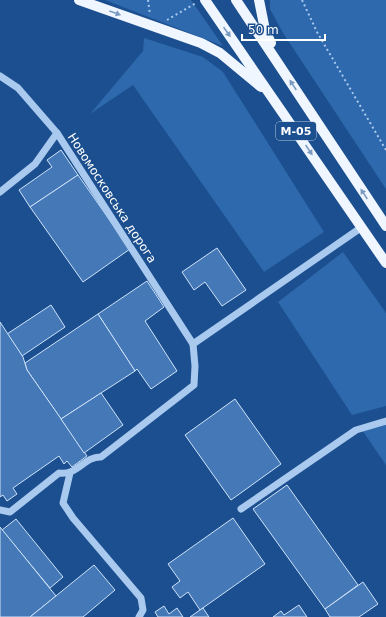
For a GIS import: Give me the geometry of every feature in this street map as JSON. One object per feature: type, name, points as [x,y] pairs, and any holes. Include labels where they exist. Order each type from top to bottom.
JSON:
[{"type":"main road","points":[[79,0],[201,44],[220,53],[274,99]]},
{"type":"main road","name":"М-05","points":[[205,0],[386,264]]},
{"type":"main road","name":"М-05","points":[[236,0],[386,226]]},
{"type":"main road","points":[[258,0],[265,30],[282,69]]},
{"type":"street","name":"Новомосковська дорога","points":[[0,76],[18,88],[57,133],[193,344]]},
{"type":"street","points":[[0,192],[35,164],[57,133]]},
{"type":"street","points":[[0,510],[10,512],[60,473],[70,473],[94,456],[102,457],[194,385],[195,366],[193,344],[362,227]]},
{"type":"street","points":[[241,509],[356,430],[386,421]]},
{"type":"street","points":[[70,473],[63,503],[73,518],[141,598],[143,610],[139,617]]},
{"type":"path","points":[[148,0],[154,27],[200,0]]},
{"type":"path","points":[[302,0],[317,32],[386,150]]},
{"type":"shaded area","points":[[105,0],[191,0],[223,46]]},
{"type":"shaded area","points":[[270,0],[386,0],[386,189],[283,33],[270,9]]},
{"type":"shaded area","points":[[144,38],[203,57],[223,72],[324,232],[264,272],[133,85],[90,114],[143,51]]},
{"type":"shaded area","points":[[343,252],[386,313],[386,406],[352,415],[278,302]]},
{"type":"shaded area","points":[[386,424],[386,465],[362,430]]},
{"type":"building","points":[[61,150],[78,175],[30,207],[19,190],[52,167],[47,160]]},
{"type":"building","points":[[78,175],[130,249],[83,282],[30,207]]},
{"type":"building","points":[[217,248],[246,290],[222,306],[205,282],[194,290],[182,272]]},
{"type":"building","points":[[147,281],[164,307],[145,321],[177,371],[151,389],[137,369],[135,371],[98,314]]},
{"type":"building","points":[[51,305],[65,327],[22,356],[7,334]]},
{"type":"building","points":[[98,314],[135,371],[61,419],[27,370],[25,363]]},
{"type":"building","points":[[0,322],[23,357],[27,370],[87,456],[72,467],[67,461],[64,464],[59,456],[13,488],[17,494],[7,501],[3,495],[0,497]]},
{"type":"building","points":[[101,393],[123,425],[84,453],[61,419]]},
{"type":"building","points":[[235,399],[281,464],[231,500],[185,435]]},
{"type":"building","points":[[287,485],[358,585],[325,609],[253,509]]},
{"type":"building","points":[[233,518],[265,564],[200,610],[188,592],[180,598],[172,587],[180,581],[168,564]]},
{"type":"building","points":[[16,519],[63,577],[50,588],[2,530]]},
{"type":"building","points":[[0,527],[56,596],[30,617],[0,617]]},
{"type":"building","points":[[94,565],[115,590],[83,617],[30,617]]},
{"type":"building","points":[[363,582],[378,604],[359,617],[330,617],[325,609]]},
{"type":"building","points":[[299,605],[307,617],[273,617],[281,611],[284,615]]},
{"type":"building","points":[[164,606],[169,614],[177,608],[183,617],[158,617],[155,612]]},
{"type":"building","points":[[203,608],[209,617],[190,617],[200,610]]}]
